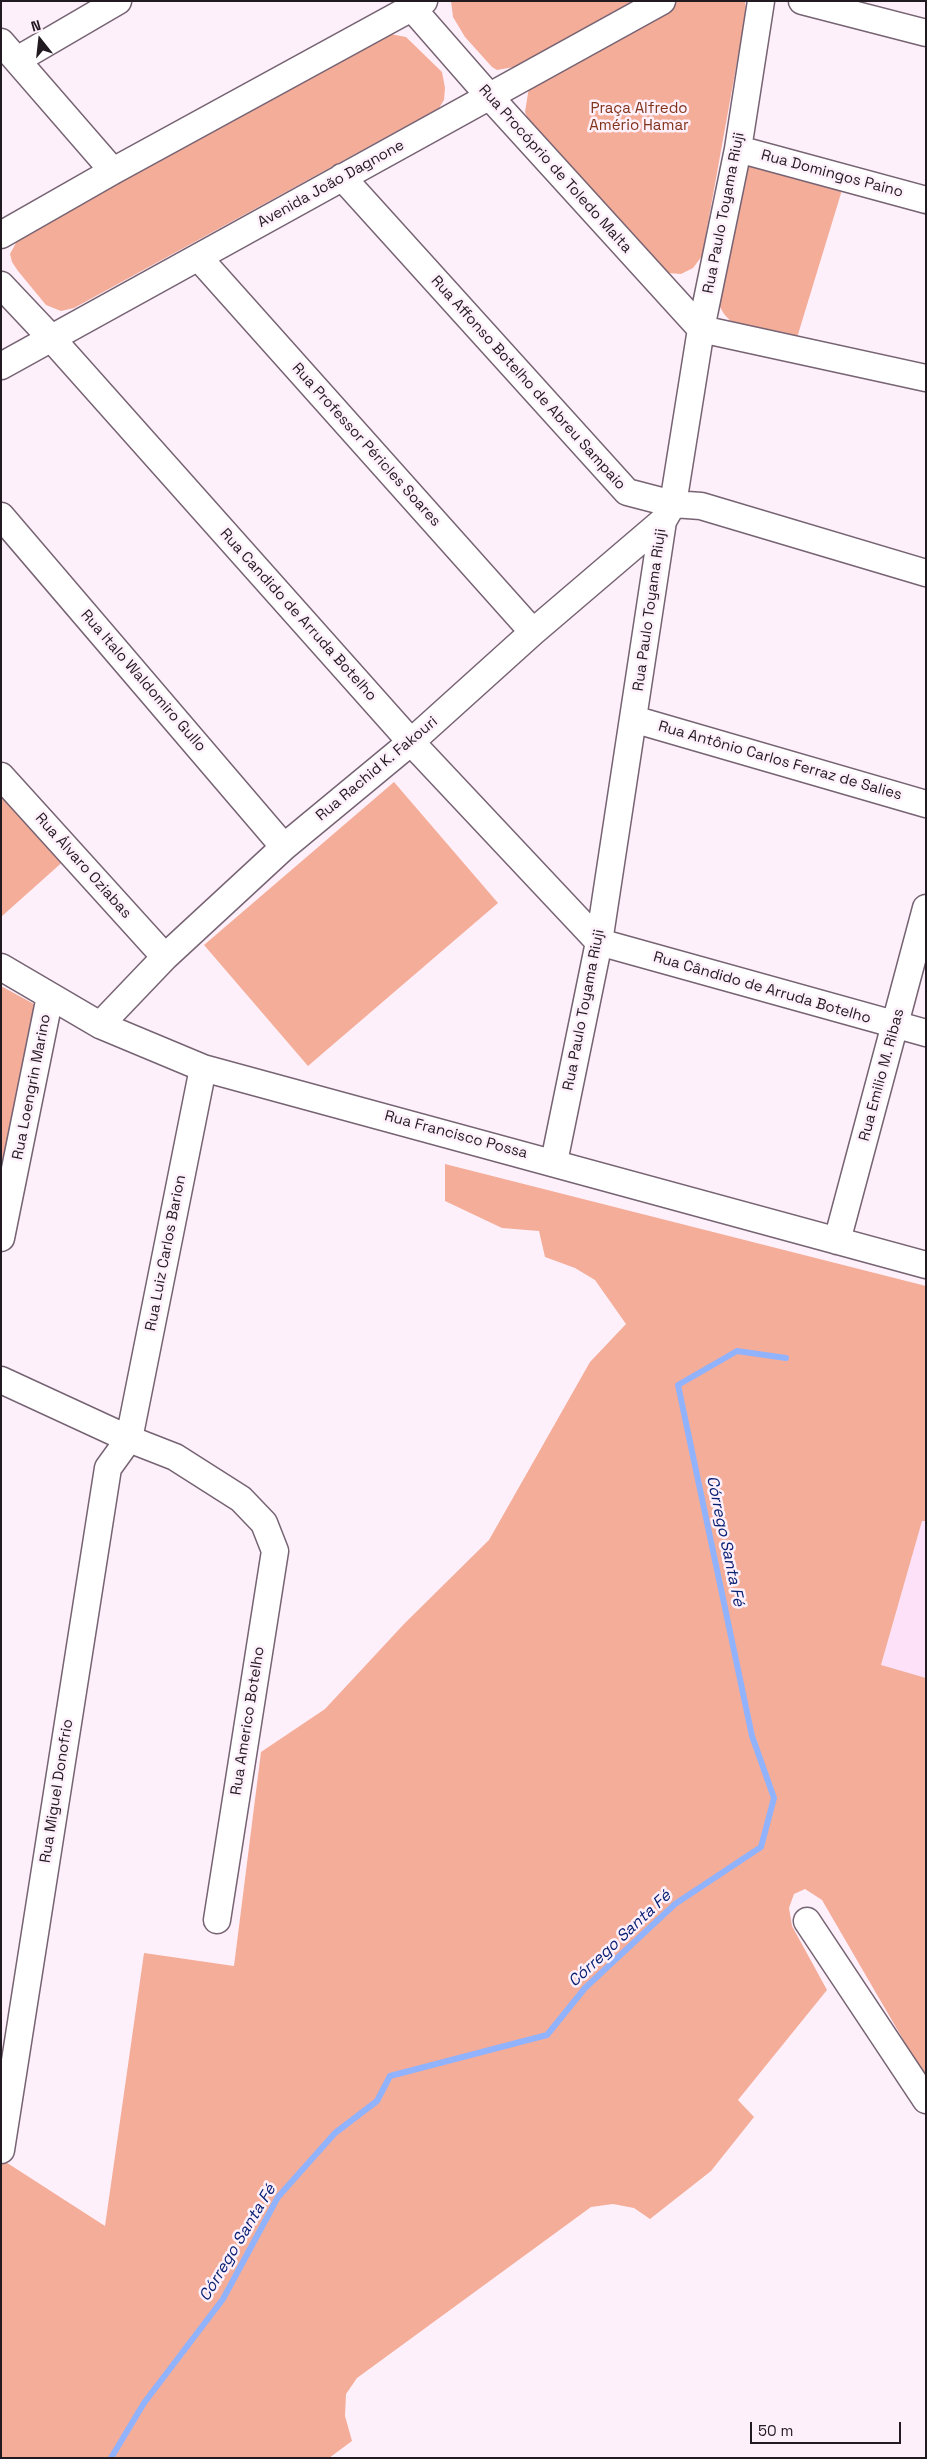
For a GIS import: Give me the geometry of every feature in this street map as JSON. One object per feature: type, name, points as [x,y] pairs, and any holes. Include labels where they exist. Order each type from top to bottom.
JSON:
[{"type":"street","points":[[113,170],[9,51],[118,1]]},
{"type":"street","name":"Avenida João Dagnone","points":[[1,366],[200,258],[342,177],[662,1]]},
{"type":"street","name":"Rua Paulo Toyama Riuji","points":[[554,1162],[599,942],[633,719],[668,512],[701,329],[738,149],[761,1]]},
{"type":"street","points":[[802,1],[926,33]]},
{"type":"street","points":[[1,235],[113,170],[418,5]]},
{"type":"street","name":"Rua Procóprio de Toledo Malta","points":[[418,5],[488,96],[701,329]]},
{"type":"street","name":"Rua Domingos Paino","points":[[738,149],[926,200]]},
{"type":"street","name":"Rua Affonso Botelho de Abreu Sampaio","points":[[342,177],[627,492],[668,512],[701,506],[926,573]]},
{"type":"street","name":"Rua Professor Péricles Soares","points":[[200,258],[532,632]]},
{"type":"street","name":"Rua Candido de Arruda Botelho","points":[[1,285],[52,339],[411,742],[599,942]]},
{"type":"street","points":[[701,329],[926,378]]},
{"type":"street","name":"Rua Rachid K. Fakouri","points":[[100,1025],[165,957],[284,847],[411,742],[668,512]]},
{"type":"street","name":"Rua Italo Waldomiro Gullo","points":[[1,516],[284,847]]},
{"type":"street","name":"Rua Antônio Carlos Ferraz de Salies","points":[[633,719],[926,804]]},
{"type":"street","name":"Rua Álvaro Oziabas","points":[[1,776],[165,957]]},
{"type":"street","name":"Rua Emilio M. Ribas","points":[[837,1241],[926,908]]},
{"type":"street","name":"Rua Cândido de Arruda Botelho","points":[[599,942],[926,1033]]},
{"type":"street","name":"Rua Francisco Possa","points":[[1,967],[100,1025],[203,1068],[554,1162],[926,1265]]},
{"type":"street","name":"Rua Loengrin Marino","points":[[1,1238],[50,996]]},
{"type":"street","name":"Rua Luiz Carlos Barion","points":[[129,1439],[203,1068]]},
{"type":"street","points":[[1,1380],[129,1439]]},
{"type":"street","name":"Rua Americo Botelho","points":[[129,1439],[175,1457],[241,1499],[264,1523],[275,1551],[218,1920]]},
{"type":"street","name":"Rua Miguel Donofrio","points":[[1,2150],[108,1468],[129,1439]]},
{"type":"street","points":[[808,1921],[926,2100]]},
{"type":"shaded area","points":[[922,1520],[926,1521],[926,1678],[881,1666]]},
{"type":"green space","points":[[451,1],[633,1],[514,67],[497,70],[492,67],[465,37],[453,17]]},
{"type":"green space","name":"Praça Alfredo Amério Hamar","points":[[674,1],[745,1],[746,12],[702,256],[693,268],[681,274],[668,273],[656,266],[530,124],[525,112],[529,87]]},
{"type":"green space","points":[[390,34],[406,37],[442,72],[445,88],[444,100],[439,108],[74,308],[61,311],[46,305],[12,262],[10,254],[24,232]]},
{"type":"green space","points":[[752,165],[842,190],[796,341],[737,328],[724,314],[716,300],[745,169]]},
{"type":"green space","points":[[394,782],[498,903],[308,1066],[204,945]]},
{"type":"green space","points":[[1,786],[67,858],[1,917]]},
{"type":"green space","points":[[1,986],[34,1004],[35,1012],[1,1193]]},
{"type":"green space","points":[[445,1164],[926,1286],[926,1521],[922,1521],[881,1665],[926,1678],[926,2079],[822,1900],[805,1889],[794,1894],[789,1908],[792,1926],[827,1990],[738,2100],[754,2117],[711,2171],[650,2219],[634,2208],[613,2204],[591,2207],[357,2378],[346,2394],[345,2416],[352,2441],[329,2458],[1,2458],[1,2159],[105,2226],[144,1953],[234,1966],[261,1752],[325,1709],[404,1624],[489,1540],[590,1362],[626,1324],[595,1280],[575,1268],[545,1257],[539,1231],[502,1228],[445,1201]]},
{"type":"waterway","name":"Córrego Santa Fé","points":[[111,2458],[144,2403],[223,2299],[278,2197],[335,2133],[377,2101],[390,2076],[547,2035],[585,1988],[675,1904],[761,1847],[774,1798],[752,1736],[678,1385],[737,1351],[786,1358]]}]
